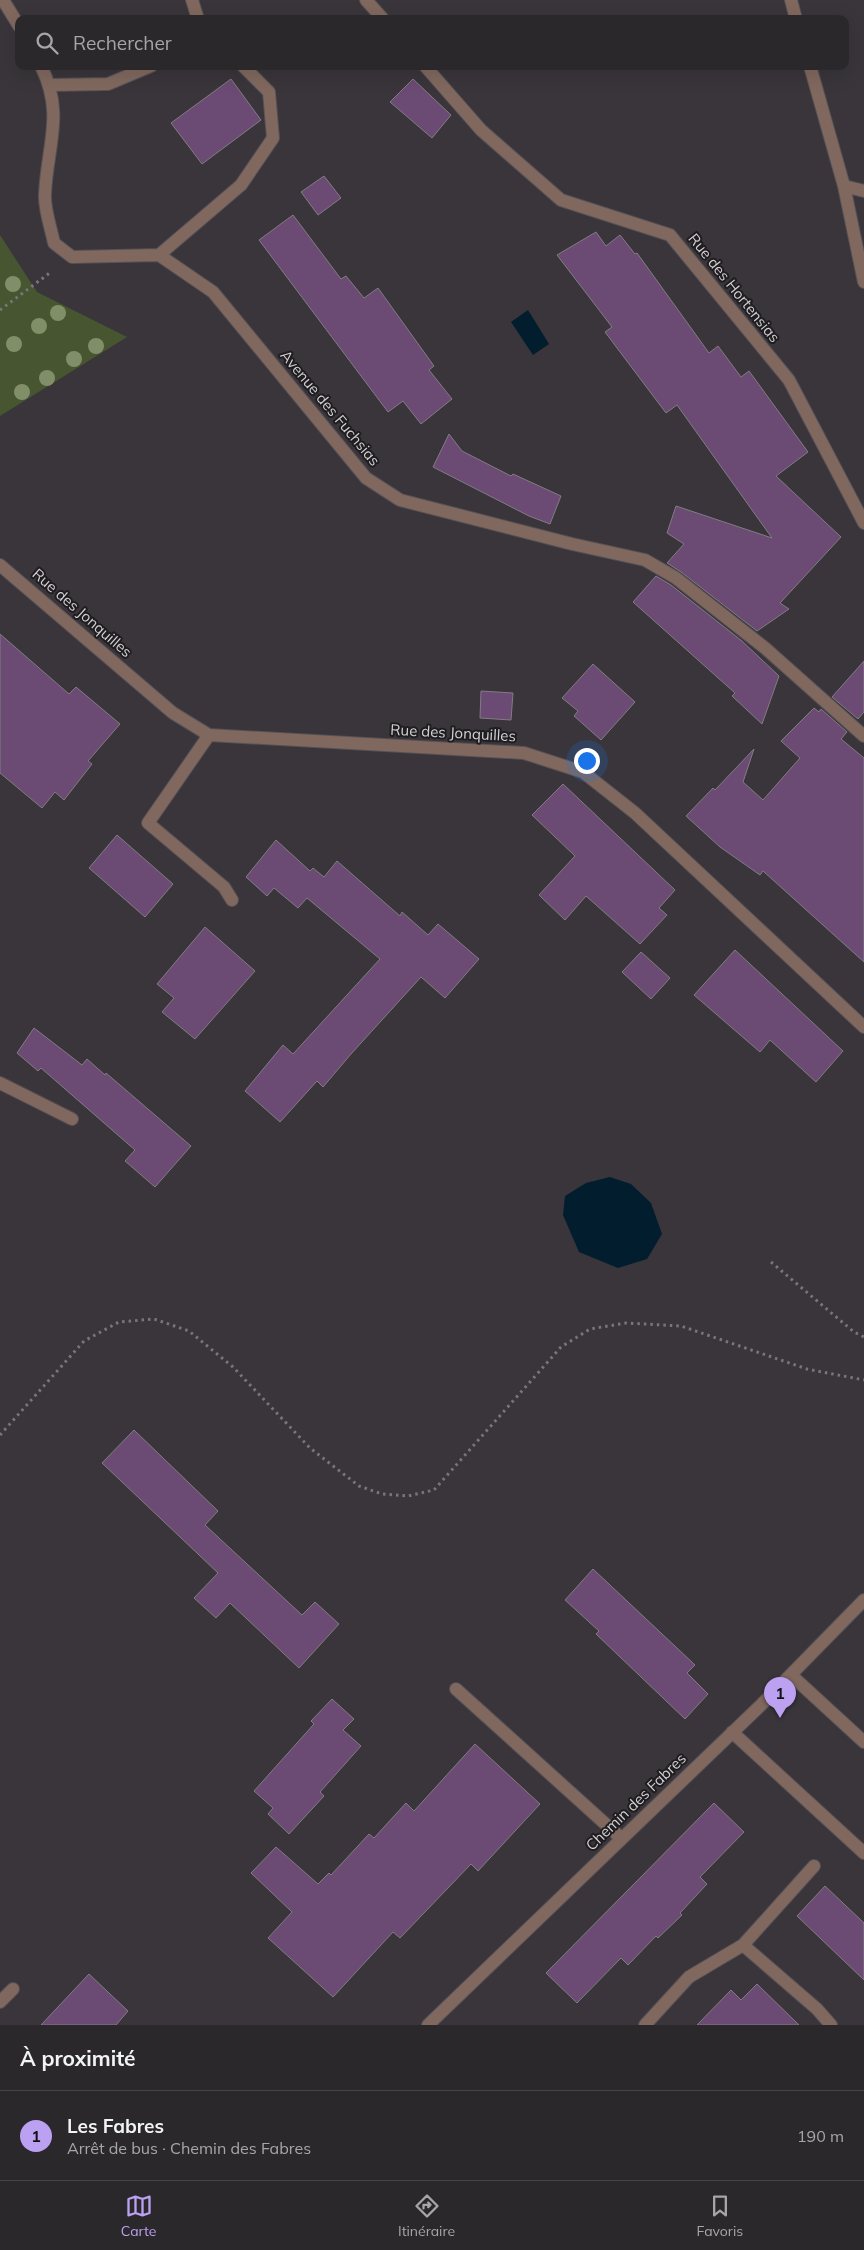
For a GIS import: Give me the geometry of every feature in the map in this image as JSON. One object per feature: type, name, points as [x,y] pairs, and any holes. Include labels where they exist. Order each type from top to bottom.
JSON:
[{"type":"street","points":[[3,0],[15,20]]},
{"type":"street","points":[[192,0],[197,15]]},
{"type":"street","points":[[366,0],[379,15]]},
{"type":"street","points":[[791,0],[795,15]]},
{"type":"street","points":[[44,70],[50,84],[54,131],[44,195],[54,243],[72,257],[160,255],[241,185],[273,138],[269,92],[247,70]]},
{"type":"street","points":[[50,84],[108,84],[141,70]]},
{"type":"street","name":"Rue des Hortensias","points":[[428,70],[480,130],[561,200],[670,235],[789,380],[864,523]]},
{"type":"street","points":[[811,70],[844,186],[864,282]]},
{"type":"street","points":[[844,186],[864,191]]},
{"type":"street","name":"Avenue des Fuchsias","points":[[160,255],[213,292],[366,478],[400,500],[572,544],[645,560],[676,578],[765,648],[864,736]]},
{"type":"street","name":"Rue des Jonquilles","points":[[0,565],[173,713],[209,735],[524,753],[583,772],[636,814],[864,1027]]},
{"type":"street","points":[[209,735],[148,823],[224,887],[232,900]]},
{"type":"street","points":[[0,1083],[72,1119]]},
{"type":"street","name":"Chemin des Fabres","points":[[428,2025],[791,1675],[864,1600]]},
{"type":"street","points":[[791,1675],[864,1742]]},
{"type":"street","points":[[456,1689],[621,1838]]},
{"type":"street","points":[[732,1732],[864,1853]]},
{"type":"street","points":[[645,2025],[689,1977],[743,1945],[814,1866]]},
{"type":"street","points":[[743,1945],[817,2009],[831,2025]]},
{"type":"street","points":[[0,2002],[13,1989]]},
{"type":"path","points":[[0,310],[72,257]]},
{"type":"path","points":[[771,1262],[854,1332],[864,1337]]},
{"type":"path","points":[[0,1435],[84,1341],[119,1322],[154,1319],[189,1331],[233,1367],[310,1448],[359,1486],[382,1494],[408,1496],[434,1490],[561,1346],[590,1328],[626,1323],[681,1326],[807,1369],[864,1380]]},
{"type":"green space","points":[[0,235],[37,292],[127,337],[0,416]]},
{"type":"water","points":[[528,310],[549,344],[533,355],[511,322]]},
{"type":"water","points":[[610,1177],[631,1184],[651,1203],[662,1234],[647,1259],[618,1268],[579,1252],[563,1215],[565,1196],[586,1183]]},
{"type":"building","points":[[231,79],[261,120],[202,164],[171,123]]},
{"type":"building","points":[[413,79],[451,115],[432,138],[390,102]]},
{"type":"building","points":[[324,176],[341,198],[318,215],[301,192]]},
{"type":"building","points":[[293,215],[341,279],[346,276],[364,298],[378,288],[434,366],[429,370],[452,399],[421,424],[403,401],[388,412],[259,240]]},
{"type":"building","points":[[596,232],[606,246],[620,235],[635,254],[637,253],[709,353],[718,346],[741,377],[749,371],[808,452],[776,476],[841,537],[780,603],[789,609],[757,631],[667,563],[684,544],[667,533],[676,506],[772,538],[677,405],[666,413],[605,332],[612,327],[557,255]]},
{"type":"building","points":[[449,434],[462,451],[511,476],[513,474],[561,496],[550,524],[529,516],[433,467]]},
{"type":"building","points":[[656,576],[671,585],[742,641],[779,676],[762,724],[732,696],[735,693],[633,602]]},
{"type":"building","points":[[0,634],[69,694],[76,687],[120,724],[88,761],[92,764],[64,800],[55,792],[42,808],[0,773]]},
{"type":"building","points":[[864,661],[864,712],[858,719],[832,697]]},
{"type":"building","points":[[593,664],[635,702],[601,740],[574,716],[578,711],[562,698]]},
{"type":"building","points":[[481,691],[513,693],[511,720],[480,718]]},
{"type":"building","points":[[814,708],[819,712],[821,709],[847,732],[841,739],[864,758],[864,962],[763,871],[760,875],[720,847],[686,816],[713,788],[715,790],[754,749],[743,782],[763,800],[800,758],[781,741]]},
{"type":"building","points":[[563,784],[675,890],[659,908],[667,915],[640,944],[586,896],[565,920],[539,895],[575,856],[532,815]]},
{"type":"building","points":[[117,835],[173,884],[145,917],[89,868]]},
{"type":"building","points":[[276,840],[310,871],[313,868],[324,877],[337,861],[400,916],[402,912],[428,935],[438,924],[479,959],[445,998],[421,977],[323,1087],[317,1081],[280,1122],[245,1091],[283,1045],[293,1054],[380,959],[307,898],[298,908],[274,888],[267,896],[246,877]]},
{"type":"building","points":[[205,927],[255,971],[195,1039],[162,1012],[174,998],[157,984]]},
{"type":"building","points":[[735,950],[843,1051],[816,1082],[770,1040],[760,1052],[694,995]]},
{"type":"building","points":[[641,952],[670,978],[651,999],[622,972]]},
{"type":"building","points":[[34,1028],[82,1065],[87,1059],[105,1075],[106,1073],[191,1146],[155,1187],[125,1161],[135,1150],[41,1068],[38,1071],[17,1053]]},
{"type":"building","points":[[134,1430],[218,1511],[205,1525],[302,1615],[315,1602],[339,1624],[299,1668],[230,1603],[216,1618],[194,1598],[218,1573],[102,1463]]},
{"type":"building","points":[[593,1569],[695,1665],[687,1673],[708,1694],[685,1719],[596,1634],[599,1631],[565,1600]]},
{"type":"building","points":[[332,1699],[354,1719],[343,1730],[361,1746],[320,1792],[324,1796],[289,1834],[268,1814],[273,1808],[254,1791],[314,1724],[311,1721]]},
{"type":"building","points":[[475,1744],[540,1804],[478,1871],[471,1864],[400,1938],[393,1932],[333,1997],[268,1938],[292,1912],[251,1873],[276,1847],[318,1884],[329,1873],[331,1875],[369,1834],[374,1838],[406,1803],[414,1811]]},
{"type":"building","points":[[714,1803],[744,1832],[700,1877],[707,1884],[680,1913],[682,1915],[658,1938],[656,1936],[628,1965],[621,1958],[577,2003],[546,1973]]},
{"type":"building","points":[[825,1886],[864,1923],[864,1980],[797,1916]]},
{"type":"building","points":[[89,1974],[128,2011],[116,2025],[41,2025]]},
{"type":"building","points":[[757,1984],[799,2025],[697,2025],[731,1990],[741,2000]]},
{"type":"place","name":"Les Fabres","points":[[780,1718]]}]
